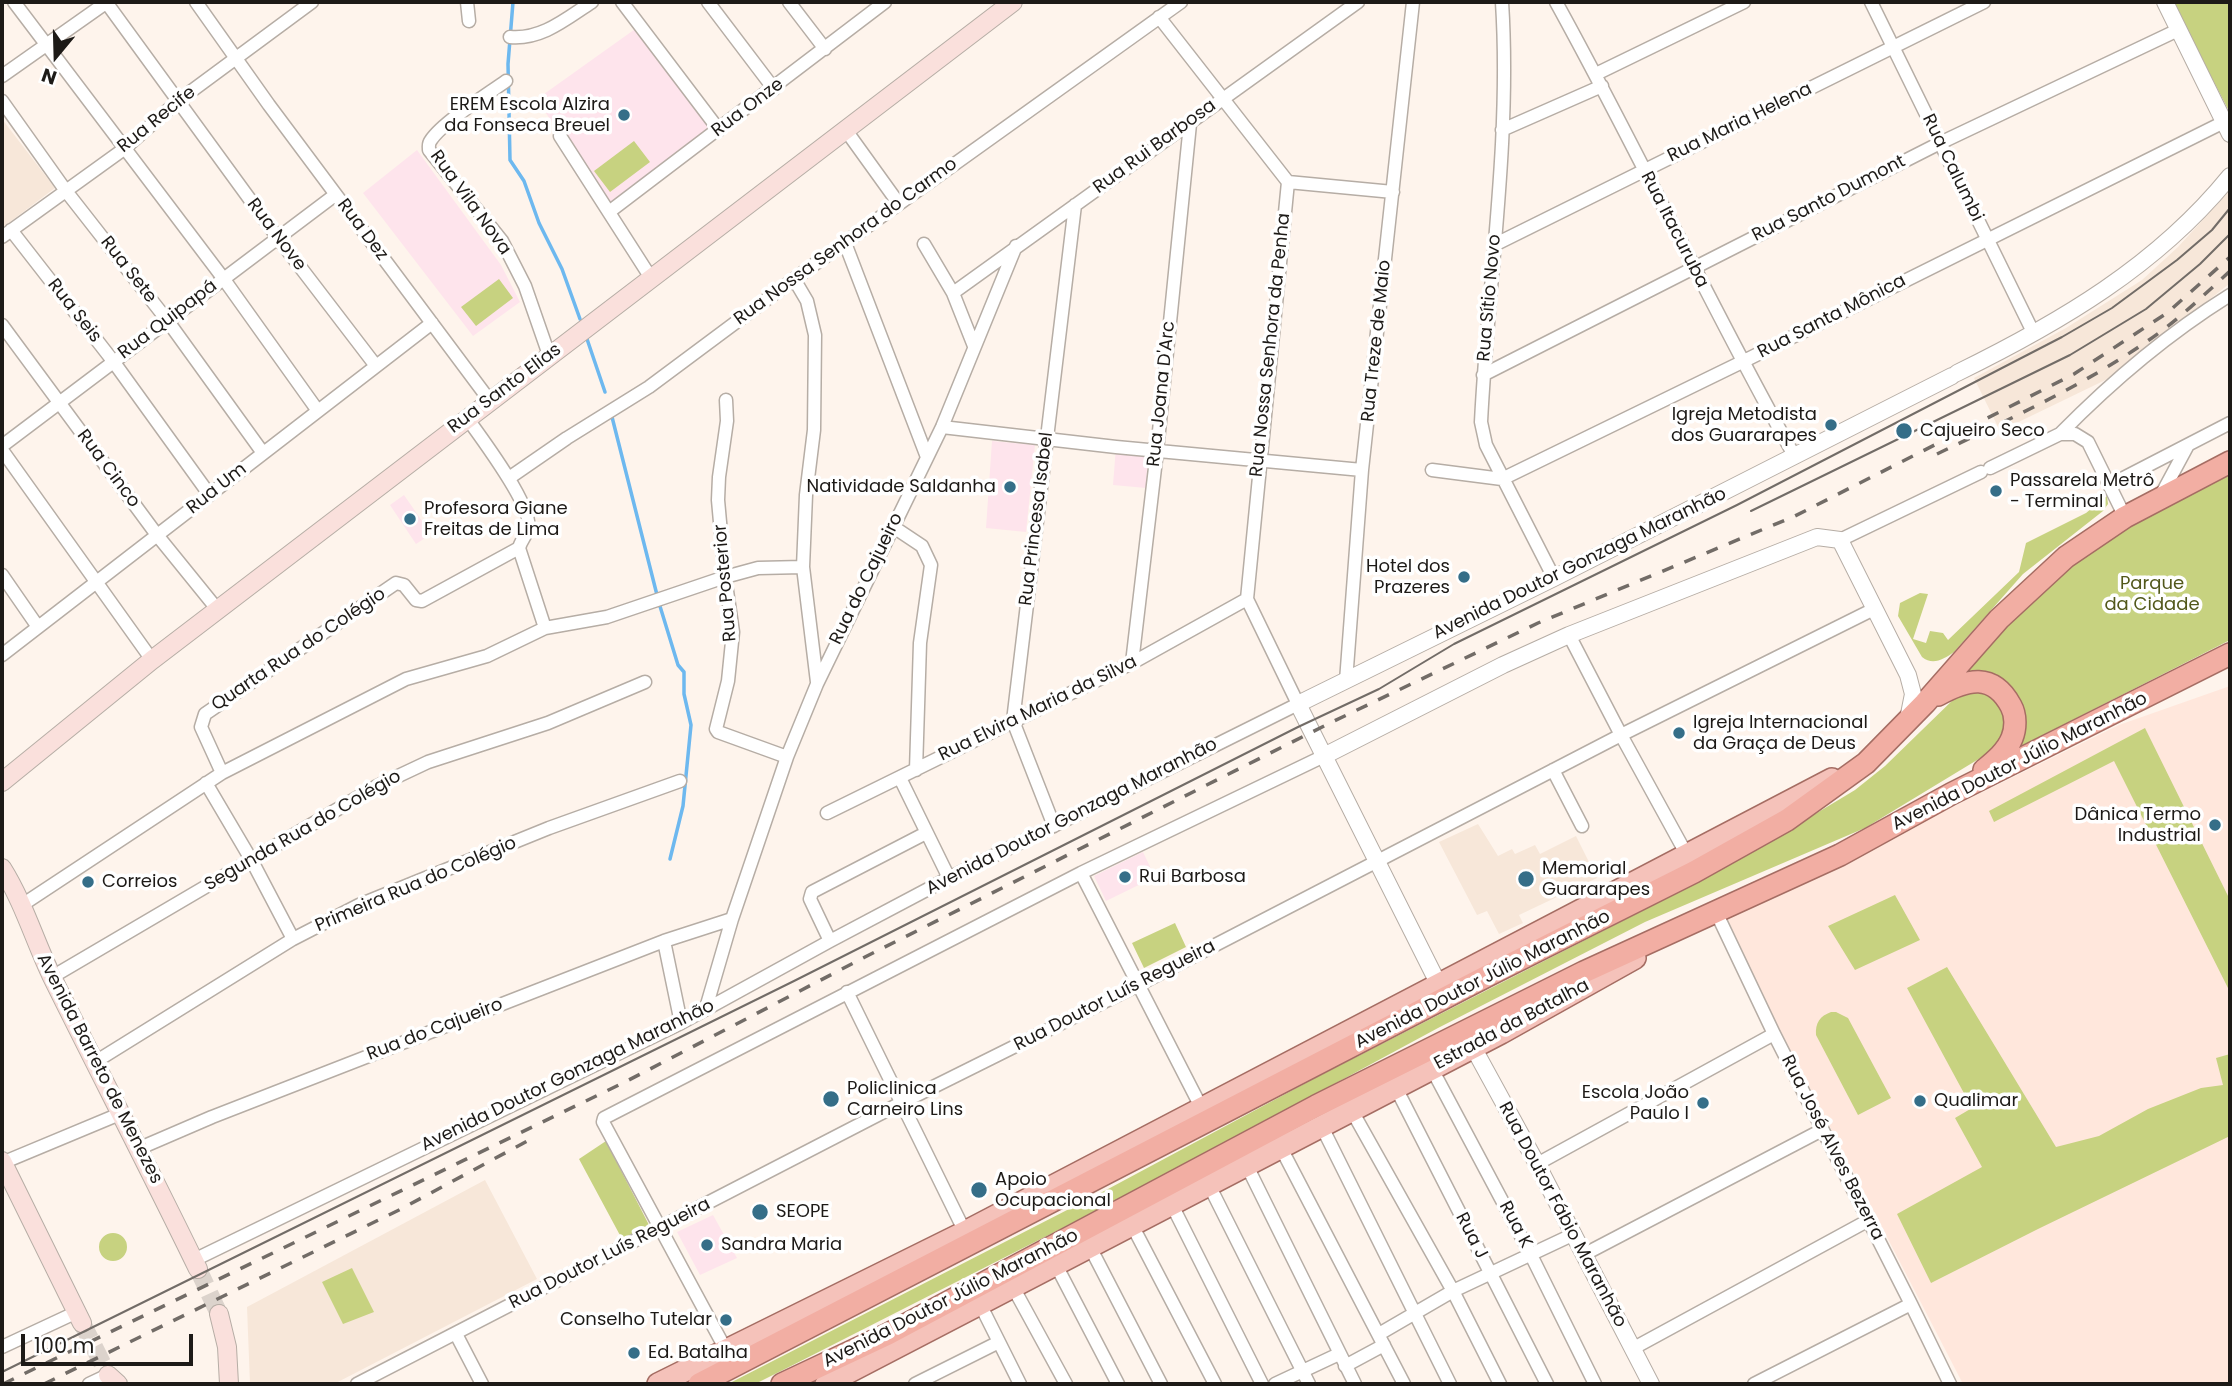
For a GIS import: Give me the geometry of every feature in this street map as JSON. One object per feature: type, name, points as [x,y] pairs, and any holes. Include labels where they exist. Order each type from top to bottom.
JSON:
[{"type":"highway","name":"Avenida Doutor Júlio Maranhão","points":[[699,1384],[1489,975],[1694,872],[1787,820],[1866,763],[1925,703],[1999,619],[2066,556],[2125,517],[2230,462]]},
{"type":"highway","name":"Avenida Doutor Júlio Maranhão","points":[[789,1381],[888,1334],[1328,1100],[1584,972],[1840,855],[1951,794],[2230,654]]},
{"type":"highway","points":[[2146,698],[2230,671]]},
{"type":"highway","points":[[1925,703],[1964,682],[1979,682],[1997,688],[2014,711],[2013,736],[2005,750],[1951,794]]},
{"type":"main road","name":"Rua Santo Elias","points":[[2,782],[217,609],[1013,2]]},
{"type":"main road","points":[[1688,857],[1866,763]]},
{"type":"main road","name":"Avenida Doutor Júlio Maranhão","points":[[658,1384],[965,1232],[1201,1107],[1688,857]]},
{"type":"main road","name":"Avenida Barreto de Menezes","points":[[2,868],[22,905],[52,976],[140,1147],[196,1265]]},
{"type":"main road","name":"Estrada da Batalha","points":[[1322,1127],[1558,1002],[1708,916]]},
{"type":"main road","name":"Avenida Doutor Júlio Maranhão","points":[[825,1384],[856,1377],[980,1304],[1322,1127]]},
{"type":"main road","points":[[2,1162],[79,1317]]},
{"type":"main road","points":[[219,1314],[226,1347],[229,1384]]},
{"type":"street","points":[[14,2],[223,278],[318,411]]},
{"type":"street","points":[[2,76],[106,2]]},
{"type":"street","name":"Rua Nove","points":[[106,2],[278,238],[376,366]]},
{"type":"street","name":"Rua Dez","points":[[196,2],[335,195],[490,401]]},
{"type":"street","name":"Rua Recife","points":[[7,234],[124,149],[178,102],[237,58],[294,7],[312,2]]},
{"type":"street","points":[[467,2],[469,21]]},
{"type":"street","points":[[510,37],[521,38],[546,31],[592,2]]},
{"type":"street","points":[[622,2],[719,130]]},
{"type":"street","points":[[708,2],[774,89]]},
{"type":"street","points":[[789,2],[825,49]]},
{"type":"street","name":"Rua Nossa Senhora do Carmo","points":[[509,478],[649,387],[794,279],[1181,2]]},
{"type":"street","name":"Rua Rui Barbosa","points":[[953,293],[1358,2]]},
{"type":"street","name":"Rua Treze de Maio","points":[[1346,681],[1362,470],[1413,2]]},
{"type":"street","name":"Rua Sítio Novo","points":[[1502,2],[1502,130],[1481,430],[1502,479],[1554,578]]},
{"type":"street","name":"Rua Itacuruba","points":[[1556,2],[1599,80],[1742,362],[1795,457]]},
{"type":"street","points":[[1502,130],[1744,2]]},
{"type":"street","name":"Rua Calumbi","points":[[1871,2],[2034,334]]},
{"type":"street","name":"Rua Maria Helena","points":[[1496,244],[1984,2]]},
{"type":"street","points":[[2165,2],[2227,128]]},
{"type":"street","name":"Rua Onze","points":[[609,212],[774,89],[882,3]]},
{"type":"street","points":[[1160,17],[1288,182],[1393,192]]},
{"type":"street","name":"Rua Santo Dumont","points":[[1483,375],[1940,143],[2178,30]]},
{"type":"street","name":"Rua Vila Nova","points":[[506,81],[432,138],[429,150],[502,241],[525,286],[549,355]]},
{"type":"street","name":"Rua Sete","points":[[2,101],[66,191],[167,320],[263,453]]},
{"type":"street","name":"Rua Joana D'Arc","points":[[1132,663],[1157,451],[1189,124]]},
{"type":"street","name":"Rua Santa Mônica","points":[[1502,479],[1987,240],[2227,128]]},
{"type":"street","points":[[845,129],[899,204]]},
{"type":"street","points":[[560,136],[651,278]]},
{"type":"street","name":"Avenida Doutor Gonzaga Maranhão","points":[[196,1265],[681,1023],[949,878],[1554,578],[2034,334],[2082,306],[2121,278],[2173,235],[2230,176]]},
{"type":"street","name":"Rua Nossa Senhora da Penha","points":[[1247,599],[1288,182]]},
{"type":"street","name":"Rua Quipapá","points":[[2,448],[113,361],[335,195]]},
{"type":"street","name":"Rua Princesa Isabel","points":[[1054,826],[1013,721],[1075,205]]},
{"type":"street","name":"Rua Seis","points":[[7,234],[113,361],[209,495]]},
{"type":"street","points":[[845,243],[927,457]]},
{"type":"street","points":[[924,244],[953,293],[974,346]]},
{"type":"street","name":"Rua do Cajueiro","points":[[706,1008],[732,919],[787,757],[817,684],[942,427],[1016,246]]},
{"type":"street","points":[[794,279],[807,301],[815,335],[814,430],[806,495],[803,567],[817,684]]},
{"type":"street","points":[[726,1350],[604,1118],[1081,873],[1324,756],[1503,665],[1569,635],[1806,540],[1817,537],[1840,540],[2060,434],[2087,407],[2165,342],[2230,295]]},
{"type":"street","name":"Rua Um","points":[[2,655],[432,323]]},
{"type":"street","name":"Rua Cinco","points":[[2,325],[157,535],[217,609]]},
{"type":"street","name":"Rua Posterior","points":[[726,400],[727,421],[718,500],[733,632],[732,658],[716,729],[787,757]]},
{"type":"street","points":[[467,418],[509,478],[529,525],[519,548],[545,628]]},
{"type":"street","points":[[2110,485],[2230,423]]},
{"type":"street","points":[[942,427],[1046,440],[1362,470]]},
{"type":"street","points":[[2060,434],[2075,434],[2088,442],[2125,517]]},
{"type":"street","points":[[2158,500],[2188,445]]},
{"type":"street","points":[[2,448],[152,660]]},
{"type":"street","points":[[1432,470],[1502,479]]},
{"type":"street","points":[[892,526],[922,546],[932,565],[920,643],[916,770]]},
{"type":"street","points":[[1840,540],[1912,685],[1912,704],[1906,723]]},
{"type":"street","name":"Quarta Rua do Colégio","points":[[222,773],[201,727],[205,713],[396,583],[404,585],[416,600],[422,601],[519,548]]},
{"type":"street","points":[[22,905],[222,773],[406,679],[487,656],[545,628],[607,617],[725,577],[758,568],[803,567]]},
{"type":"street","points":[[2,575],[38,627]]},
{"type":"street","points":[[1247,599],[1438,985]]},
{"type":"street","name":"Rua Elvira Maria da Silva","points":[[827,813],[1132,663],[1247,599]]},
{"type":"street","name":"Rua Doutor Luís Regueira","points":[[357,1384],[1552,770],[1874,609]]},
{"type":"street","points":[[1569,635],[1688,857]]},
{"type":"street","name":"Segunda Rua do Colégio","points":[[52,976],[377,786],[428,762],[548,723],[645,682]]},
{"type":"street","points":[[1552,770],[1582,826]]},
{"type":"street","points":[[900,778],[949,878]]},
{"type":"street","name":"Primeira Rua do Colégio","points":[[95,1062],[293,939],[385,895],[549,828],[680,781]]},
{"type":"street","points":[[206,783],[252,860],[293,939]]},
{"type":"street","points":[[830,941],[810,899],[812,892],[926,833]]},
{"type":"street","points":[[1081,873],[1201,1107]]},
{"type":"street","name":"Rua José Alves Bezerra","points":[[1708,916],[1773,1034],[1950,1384]]},
{"type":"street","name":"Rua do Cajueiro","points":[[140,1147],[664,941],[732,919]]},
{"type":"street","points":[[664,941],[681,1023]]},
{"type":"street","points":[[847,992],[965,1232]]},
{"type":"street","points":[[1537,1164],[1773,1034]]},
{"type":"street","name":"Rua Doutor Fábio Maranhão","points":[[1473,1047],[1651,1384]]},
{"type":"street","name":"Rua K","points":[[1432,1069],[1531,1255],[1595,1384]]},
{"type":"street","name":"Rua J","points":[[1396,1088],[1547,1384]]},
{"type":"street","points":[[1352,1111],[1453,1291],[1500,1384]]},
{"type":"street","points":[[2,1162],[122,1113]]},
{"type":"street","points":[[1322,1127],[1413,1315],[1450,1384]]},
{"type":"street","points":[[1583,1255],[1822,1130]]},
{"type":"street","points":[[1281,1148],[1404,1384]]},
{"type":"street","points":[[1247,1166],[1354,1384]]},
{"type":"street","points":[[1209,1185],[1309,1384]]},
{"type":"street","points":[[1172,1205],[1262,1384]]},
{"type":"street","points":[[1632,1349],[1869,1220]]},
{"type":"street","points":[[1132,1225],[1215,1384]]},
{"type":"street","points":[[1275,1384],[1302,1371],[1342,1360],[1382,1339],[1413,1315],[1453,1291],[1572,1235]]},
{"type":"street","points":[[1090,1247],[1161,1384]]},
{"type":"street","points":[[1056,1265],[1118,1384]]},
{"type":"street","points":[[1013,1287],[1066,1384]]},
{"type":"street","points":[[980,1304],[1020,1384]]},
{"type":"street","points":[[1754,1384],[1911,1304]]},
{"type":"street","points":[[2,1348],[79,1317]]},
{"type":"street","points":[[456,1334],[482,1384]]},
{"type":"street","points":[[915,1384],[999,1342]]},
{"type":"street","points":[[89,1384],[113,1380]]},
{"type":"shaded area","name":"EREM Escola Alzira da Fonseca Breuel","points":[[638,27],[711,131],[607,209],[537,99]]},
{"type":"shaded area","points":[[2,119],[55,188],[2,228]]},
{"type":"shaded area","points":[[417,150],[501,265],[520,302],[473,336],[363,193]]},
{"type":"shaded area","points":[[2230,190],[2229,284],[2124,371],[2000,431],[1974,378],[2066,328],[2142,280],[2178,247]]},
{"type":"shaded area","name":"Natividade Saldanha","points":[[992,441],[1035,445],[1026,532],[986,528]]},
{"type":"shaded area","points":[[1116,447],[1148,450],[1146,488],[1113,485]]},
{"type":"shaded area","name":"Profesora Giane Freitas de Lima","points":[[404,495],[431,534],[416,544],[390,505]]},
{"type":"shaded area","points":[[2230,686],[2230,1384],[1963,1384],[1723,920],[2119,725]]},
{"type":"shaded area","name":"Memorial Guararapes","points":[[1478,824],[1498,856],[1512,849],[1515,854],[1535,845],[1540,854],[1576,836],[1597,878],[1519,915],[1523,923],[1499,934],[1487,911],[1477,915],[1439,842]]},
{"type":"shaded area","name":"Rui Barbosa","points":[[1143,852],[1155,877],[1106,901],[1094,876]]},
{"type":"shaded area","points":[[485,1180],[537,1279],[334,1384],[250,1384],[247,1307]]},
{"type":"shaded area","name":"Sandra Maria","points":[[713,1215],[737,1258],[700,1275],[677,1232]]},
{"type":"green space","points":[[2172,2],[2230,2],[2230,113]]},
{"type":"green space","points":[[634,141],[650,162],[610,192],[594,171]]},
{"type":"green space","points":[[499,279],[513,298],[476,326],[461,307]]},
{"type":"green space","name":"Parque da Cidade","points":[[2230,468],[2230,640],[2045,734],[2013,754],[2018,708],[1960,673],[2074,557]]},
{"type":"green space","points":[[2107,496],[2108,504],[2103,511],[2023,574],[1954,652],[1934,661],[1922,657],[1898,616],[1900,603],[1920,593],[1928,594],[1913,639],[1926,643],[1930,631],[1943,633],[1948,640],[2019,572],[2026,543],[2086,513]]},
{"type":"green space","points":[[1980,691],[1996,699],[2004,711],[2005,727],[1999,742],[1987,754],[1865,828],[1645,922],[1438,1028],[1147,1185],[791,1366],[755,1384],[728,1384],[1747,855],[1855,790],[1885,766],[1958,695]]},
{"type":"green space","points":[[2145,728],[2230,900],[2230,992],[2114,761],[1994,822],[1989,811]]},
{"type":"green space","points":[[1895,895],[1920,940],[1855,970],[1828,926]]},
{"type":"green space","points":[[1175,923],[1186,947],[1144,968],[1132,943]]},
{"type":"green space","points":[[1947,967],[2056,1147],[2099,1136],[2148,1109],[2201,1088],[2223,1085],[2216,1058],[2230,1054],[2230,1136],[1931,1283],[1897,1214],[1982,1167],[1955,1118],[1972,1108],[1907,988]]},
{"type":"green space","points":[[1831,1012],[1848,1018],[1891,1098],[1858,1115],[1816,1035],[1819,1021]]},
{"type":"green space","points":[[606,1141],[649,1225],[622,1239],[579,1159]]},
{"type":"green space","points":[[113,1233],[123,1237],[127,1247],[123,1257],[113,1261],[103,1257],[99,1247],[103,1237]]},
{"type":"green space","points":[[352,1268],[374,1312],[343,1324],[322,1282]]},
{"type":"waterway","points":[[513,2],[508,64],[510,160],[524,181],[539,223],[562,269],[580,319]]},
{"type":"waterway","points":[[587,339],[605,392]]},
{"type":"waterway","points":[[611,413],[657,595]]},
{"type":"waterway","points":[[659,603],[678,665],[684,672],[684,694],[691,725],[683,806],[670,859]]},
{"type":"tunnel","points":[[198,1269],[219,1314]]},
{"type":"tunnel","points":[[82,1323],[108,1375]]},
{"type":"tram line","points":[[2,1372],[1379,689],[1454,644],[1737,505],[2062,337],[2112,308],[2177,260],[2212,230],[2230,208]]},
{"type":"tram line","points":[[1751,511],[2070,355],[2146,309],[2200,264],[2230,234]]},
{"type":"railway","points":[[3,1384],[627,1081],[865,957],[1330,723],[1538,623],[1795,516],[2074,374],[2167,313],[2230,257]]},
{"type":"railway","points":[[1937,454],[2045,401],[2124,357],[2191,307],[2230,271]]},
{"type":"railway","points":[[44,1384],[401,1209],[531,1139]]},
{"type":"place","name":"EREM Escola Alzira da Fonseca Breuel","points":[[624,115]]},
{"type":"place","name":"Igreja Metodista dos Guararapes","points":[[1831,425]]},
{"type":"place","name":"Cajueiro Seco","points":[[1904,431]]},
{"type":"place","name":"Natividade Saldanha","points":[[1010,487]]},
{"type":"place","name":"Passarela Metrô - Terminal","points":[[1996,491]]},
{"type":"place","name":"Profesora Giane Freitas de Lima","points":[[410,519]]},
{"type":"place","name":"Hotel dos Prazeres","points":[[1464,577]]},
{"type":"place","name":"Igreja Internacional da Graça de Deus","points":[[1679,733]]},
{"type":"place","name":"Dânica Termo Industrial","points":[[2215,825]]},
{"type":"place","name":"Rui Barbosa","points":[[1125,877]]},
{"type":"place","name":"Memorial Guararapes","points":[[1526,879]]},
{"type":"place","name":"Correios","points":[[88,882]]},
{"type":"place","name":"Policlinica Carneiro Lins","points":[[831,1099]]},
{"type":"place","name":"Qualimar","points":[[1920,1101]]},
{"type":"place","name":"Escola João Paulo I","points":[[1703,1103]]},
{"type":"place","name":"Apoio Ocupacional","points":[[979,1190]]},
{"type":"place","name":"SEOPE","points":[[760,1212]]},
{"type":"place","name":"Sandra Maria","points":[[707,1245]]},
{"type":"place","name":"Conselho Tutelar","points":[[726,1320]]},
{"type":"place","name":"Ed. Batalha","points":[[634,1353]]}]
